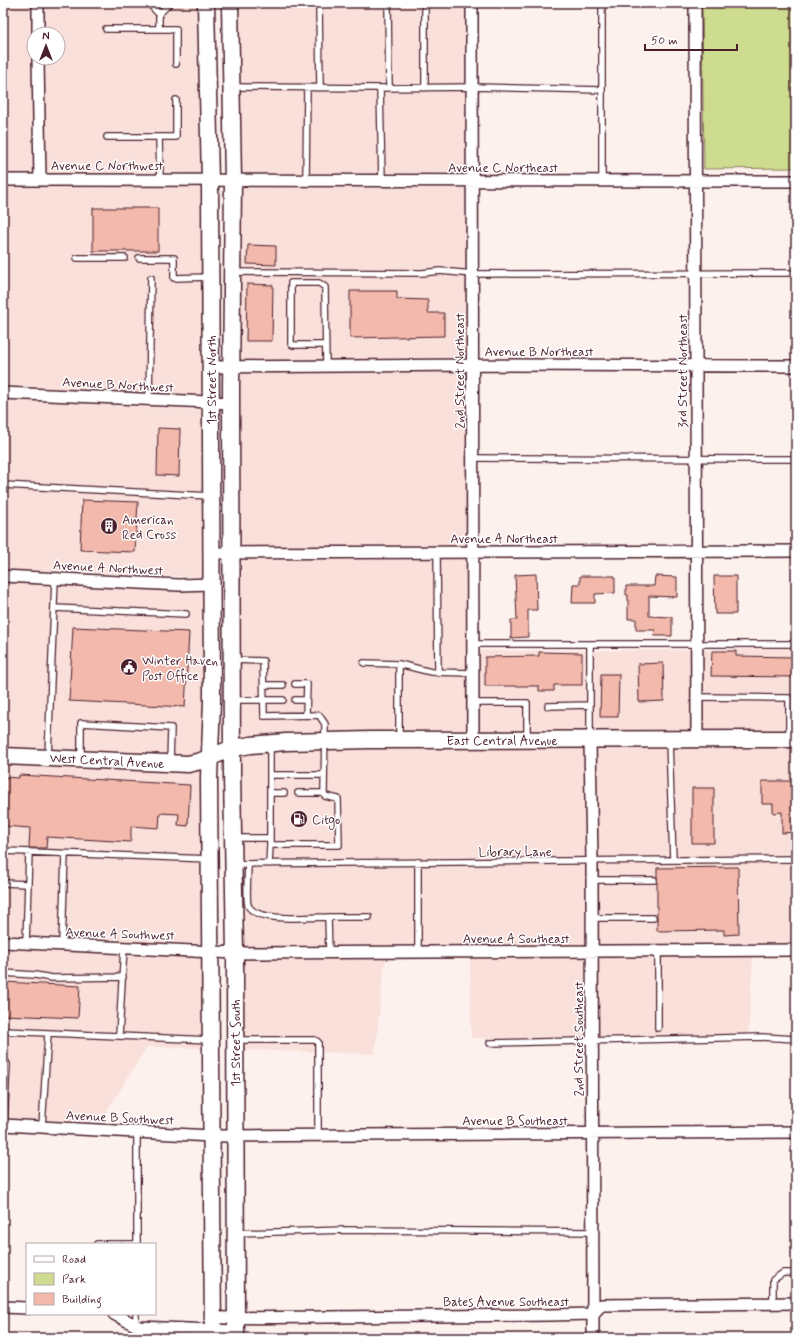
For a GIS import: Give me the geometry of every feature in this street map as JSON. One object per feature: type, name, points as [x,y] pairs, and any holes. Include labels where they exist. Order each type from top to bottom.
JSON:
[{"type":"main road","name":"1st Street North","points":[[206,3],[210,181],[212,701],[210,757]]},
{"type":"main road","name":"1st Street North","points":[[230,3],[233,181],[233,748]]},
{"type":"main road","name":"East Central Avenue","points":[[210,757],[233,748],[270,743],[325,741],[793,739]]},
{"type":"main road","name":"1st Street South","points":[[233,748],[233,838],[241,864],[241,889],[235,953],[236,1329]]},
{"type":"main road","name":"West Central Avenue","points":[[3,756],[188,764],[210,757]]},
{"type":"main road","name":"1st Street South","points":[[210,757],[209,859],[212,1136],[212,1329]]},
{"type":"street","points":[[38,3],[38,26]]},
{"type":"street","name":"2nd Street Northeast","points":[[472,3],[473,740]]},
{"type":"street","name":"3rd Street Northeast","points":[[695,3],[697,182],[697,739]]},
{"type":"street","points":[[38,66],[40,180]]},
{"type":"street","name":"Avenue C Northwest","points":[[3,180],[160,179],[210,181]]},
{"type":"street","name":"Avenue C Northeast","points":[[210,181],[473,180],[697,182],[796,180]]},
{"type":"street","name":"Avenue B Northeast","points":[[210,367],[473,365],[796,366]]},
{"type":"street","name":"Avenue B Northwest","points":[[3,393],[232,403]]},
{"type":"street","name":"Avenue A Northeast","points":[[211,553],[796,551]]},
{"type":"street","name":"Avenue A Northwest","points":[[3,576],[211,584]]},
{"type":"street","name":"2nd Street Southeast","points":[[590,740],[592,861],[593,1338]]},
{"type":"street","name":"Avenue A Southwest","points":[[3,942],[235,953]]},
{"type":"street","name":"Avenue A Southeast","points":[[235,953],[796,950]]},
{"type":"street","name":"Avenue B Southwest","points":[[4,1125],[212,1136],[235,1135]]},
{"type":"street","name":"Avenue B Southeast","points":[[235,1135],[796,1132]]},
{"type":"street","points":[[593,1314],[601,1304],[796,1303]]},
{"type":"street","points":[[3,1307],[26,1308]]},
{"type":"street","name":"Bates Avenue Southeast","points":[[136,1326],[148,1328],[236,1329],[593,1314]]},
{"type":"street","points":[[116,1315],[136,1326]]},
{"type":"lane","points":[[148,3],[159,14]]},
{"type":"lane","points":[[159,29],[159,14],[170,3]]},
{"type":"lane","points":[[319,3],[320,88]]},
{"type":"lane","points":[[388,3],[389,88]]},
{"type":"lane","points":[[425,3],[425,88]]},
{"type":"lane","points":[[602,3],[602,181]]},
{"type":"lane","points":[[106,29],[176,29],[176,64]]},
{"type":"lane","points":[[231,87],[473,87],[602,90]]},
{"type":"lane","points":[[306,181],[307,88]]},
{"type":"lane","points":[[380,88],[382,181]]},
{"type":"lane","points":[[107,138],[176,137],[176,100]]},
{"type":"lane","points":[[159,137],[160,179]]},
{"type":"lane","points":[[77,258],[125,258]]},
{"type":"lane","points":[[139,258],[174,258],[174,278],[210,277]]},
{"type":"lane","points":[[232,272],[422,273],[440,271],[473,274],[796,273]]},
{"type":"lane","points":[[149,400],[151,278]]},
{"type":"lane","points":[[325,345],[291,344],[291,283],[319,282],[325,287],[326,367]]},
{"type":"lane","points":[[473,458],[697,460],[796,459]]},
{"type":"lane","points":[[3,485],[211,496]]},
{"type":"lane","points":[[437,552],[438,673]]},
{"type":"lane","points":[[48,758],[55,579]]},
{"type":"lane","points":[[54,608],[186,614]]},
{"type":"lane","points":[[473,644],[796,644]]},
{"type":"lane","points":[[590,644],[590,740]]},
{"type":"lane","points":[[232,660],[263,661],[264,716],[319,715],[325,724],[324,793]]},
{"type":"lane","points":[[364,663],[400,664],[438,673],[473,673]]},
{"type":"lane","points":[[400,664],[400,740]]},
{"type":"lane","points":[[295,684],[307,684],[306,715]]},
{"type":"lane","points":[[264,685],[283,685]]},
{"type":"lane","points":[[697,697],[789,698],[793,739]]},
{"type":"lane","points":[[233,700],[283,700]]},
{"type":"lane","points":[[295,700],[306,700]]},
{"type":"lane","points":[[473,703],[527,703],[527,740]]},
{"type":"lane","points":[[548,706],[590,706]]},
{"type":"lane","points":[[81,760],[82,723],[171,728],[170,763]]},
{"type":"lane","points":[[669,740],[673,860]]},
{"type":"lane","points":[[269,864],[270,743]]},
{"type":"lane","points":[[270,774],[324,775]]},
{"type":"lane","points":[[270,793],[284,793]]},
{"type":"lane","points":[[270,845],[339,845],[338,799],[325,796],[324,793],[298,793]]},
{"type":"lane","points":[[233,838],[270,838]]},
{"type":"lane","points":[[3,851],[209,859]]},
{"type":"lane","points":[[26,943],[29,852]]},
{"type":"lane","points":[[62,945],[65,854]]},
{"type":"lane","name":"Library Lane","points":[[241,864],[796,859]]},
{"type":"lane","points":[[418,862],[418,952]]},
{"type":"lane","points":[[592,880],[654,880]]},
{"type":"lane","points":[[3,883],[27,884]]},
{"type":"lane","points":[[241,889],[248,905],[254,912],[264,917],[369,916]]},
{"type":"lane","points":[[328,916],[329,952]]},
{"type":"lane","points":[[592,918],[653,918]]},
{"type":"lane","points":[[119,1036],[124,947]]},
{"type":"lane","points":[[658,951],[658,1028]]},
{"type":"lane","points":[[3,973],[35,975],[52,978],[123,977]]},
{"type":"lane","points":[[3,1031],[211,1040]]},
{"type":"lane","points":[[42,1127],[48,1033]]},
{"type":"lane","points":[[490,1043],[762,1037],[796,1039]]},
{"type":"lane","points":[[235,1040],[315,1040],[318,1042],[318,1135]]},
{"type":"lane","points":[[3,1058],[7,1064],[4,1087],[4,1125]]},
{"type":"lane","points":[[137,1132],[137,1243]]},
{"type":"lane","points":[[236,1233],[347,1230],[593,1232]]},
{"type":"lane","points":[[773,1304],[773,1280],[783,1273],[796,1273]]},
{"type":"lane","points":[[136,1315],[136,1326]]},
{"type":"shaded area","points":[[3,3],[31,4],[31,26],[26,26],[26,66],[32,66],[33,173],[3,173]]},
{"type":"shaded area","points":[[466,3],[467,173],[239,173],[236,4]]},
{"type":"shaded area","points":[[44,4],[200,4],[204,174],[170,172],[46,173],[45,66],[66,66],[66,26],[44,26]]},
{"type":"shaded area","points":[[170,186],[204,188],[204,396],[3,385],[3,187]]},
{"type":"shaded area","points":[[239,188],[467,188],[467,358],[238,360]]},
{"type":"shaded area","points":[[467,372],[466,545],[238,546],[238,374]]},
{"type":"shaded area","points":[[3,400],[204,410],[205,577],[3,569]]},
{"type":"shaded area","points":[[792,558],[796,558],[796,732],[704,732],[703,650],[792,648]]},
{"type":"shaded area","points":[[466,559],[466,733],[240,740],[238,560]]},
{"type":"shaded area","points":[[3,583],[205,591],[205,701],[203,752],[188,757],[3,749]]},
{"type":"shaded area","points":[[691,650],[691,732],[479,733],[479,651]]},
{"type":"shaded area","points":[[370,747],[584,747],[585,944],[242,946],[240,754],[286,749]]},
{"type":"shaded area","points":[[596,747],[796,747],[796,943],[597,944]]},
{"type":"shaded area","points":[[3,763],[203,768],[204,944],[3,935]]},
{"type":"shaded area","points":[[3,949],[204,958],[204,1048],[147,1047],[100,1122],[3,1118]]},
{"type":"shaded area","points":[[753,957],[748,1039],[598,1039],[597,958]]},
{"type":"shaded area","points":[[585,958],[585,1039],[471,1038],[470,960],[468,959]]},
{"type":"shaded area","points":[[385,959],[375,1054],[242,1050],[242,960]]},
{"type":"green space","points":[[702,3],[796,3],[796,168],[704,169]]},
{"type":"building","points":[[93,208],[158,208],[158,251],[93,251]]},
{"type":"building","points":[[248,245],[276,246],[276,265],[247,264]]},
{"type":"building","points":[[247,284],[273,285],[272,341],[246,341]]},
{"type":"building","points":[[350,291],[397,291],[397,299],[428,300],[428,313],[444,313],[444,336],[350,338]]},
{"type":"building","points":[[158,428],[180,429],[179,476],[157,475]]},
{"type":"building","name":"American Red Cross","points":[[82,500],[138,502],[135,552],[80,550]]},
{"type":"building","points":[[536,574],[537,610],[528,610],[528,637],[511,638],[511,620],[517,620],[515,575]]},
{"type":"building","points":[[580,576],[615,576],[615,593],[595,594],[595,603],[572,603],[573,584],[580,584]]},
{"type":"building","points":[[655,576],[677,577],[677,597],[649,596],[649,616],[672,617],[672,636],[654,636],[655,630],[636,630],[636,619],[628,619],[628,595],[626,595],[626,586],[654,586]]},
{"type":"building","points":[[714,576],[736,576],[736,614],[715,614]]},
{"type":"building","name":"Winter Haven Post Office","points":[[73,627],[189,632],[185,707],[69,701]]},
{"type":"building","points":[[712,651],[736,651],[736,656],[796,657],[796,677],[711,676]]},
{"type":"building","points":[[539,652],[582,653],[582,685],[554,685],[554,691],[539,691],[539,686],[485,686],[485,657],[539,656]]},
{"type":"building","points":[[663,663],[664,701],[639,702],[638,664]]},
{"type":"building","points":[[601,674],[619,674],[618,717],[600,717]]},
{"type":"building","points":[[19,775],[190,785],[188,826],[178,825],[179,814],[160,813],[159,828],[131,826],[131,842],[47,837],[46,848],[29,848],[30,828],[3,826],[3,777],[19,778]]},
{"type":"building","points":[[762,781],[796,781],[796,832],[782,833],[782,812],[773,813],[773,804],[762,804]]},
{"type":"building","points":[[692,788],[714,788],[714,843],[692,843]]},
{"type":"building","points":[[738,867],[739,934],[724,935],[724,930],[657,931],[657,868]]},
{"type":"building","points":[[3,982],[80,986],[78,1018],[3,1015]]},
{"type":"place","name":"American Red Cross","points":[[109,526]]},
{"type":"place","name":"Winter Haven Post Office","points":[[129,667]]},
{"type":"place","name":"Citgo","points":[[299,819]]}]
